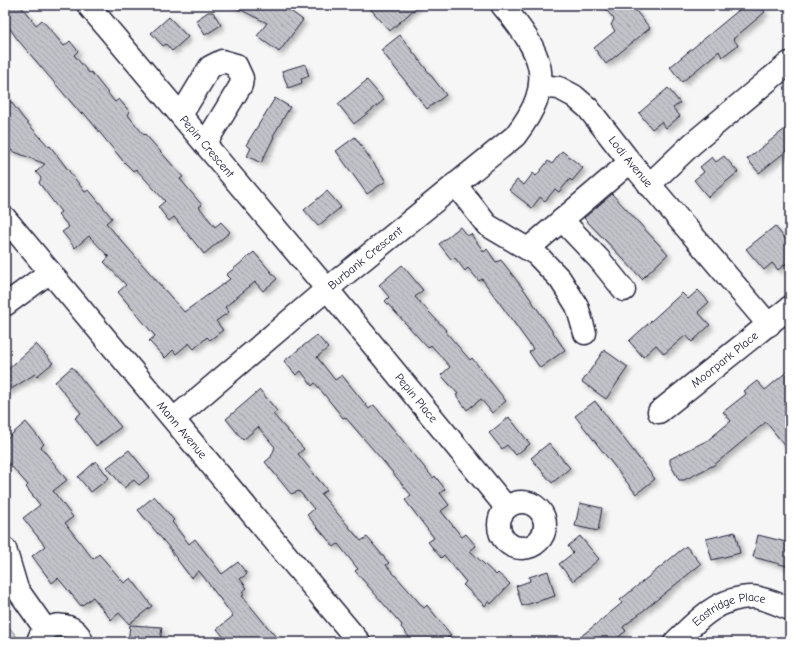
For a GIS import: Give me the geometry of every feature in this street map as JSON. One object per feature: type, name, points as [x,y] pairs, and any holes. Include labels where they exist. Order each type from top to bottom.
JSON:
[{"type":"street","name":"Pepin Crescent","points":[[88,5],[327,289]]},
{"type":"street","points":[[502,5],[519,25],[534,50],[540,68],[540,86]]},
{"type":"street","points":[[181,115],[210,67],[222,60],[236,65],[240,71],[241,85],[205,144]]},
{"type":"street","points":[[649,184],[692,144],[789,63]]},
{"type":"street","name":"Lodi Avenue","points":[[540,86],[559,88],[579,100],[588,108],[630,162],[769,325]]},
{"type":"street","name":"Burbank Crescent","points":[[174,419],[327,289],[515,136],[529,117],[540,86]]},
{"type":"street","points":[[528,249],[630,162]]},
{"type":"street","points":[[455,184],[487,225],[536,254],[560,279],[577,306],[585,333]]},
{"type":"street","name":"Mann Avenue","points":[[5,218],[359,642]]},
{"type":"street","points":[[562,220],[599,259],[624,290]]},
{"type":"street","points":[[5,305],[50,272]]},
{"type":"street","name":"Pepin Place","points":[[327,289],[506,508]]},
{"type":"street","name":"Moorpark Place","points":[[659,412],[790,307]]},
{"type":"street","points":[[5,549],[17,589],[34,615],[42,636],[57,625],[69,627],[76,632],[82,642]]},
{"type":"street","name":"Eastridge Place","points":[[675,642],[700,618],[725,602],[753,597],[790,609]]},
{"type":"shaded area","points":[[5,622],[21,642],[5,642]]},
{"type":"building","points":[[5,5],[20,5],[36,25],[42,20],[64,46],[70,41],[78,51],[74,55],[89,73],[91,72],[115,102],[119,99],[130,112],[127,114],[144,135],[145,134],[183,177],[180,179],[202,205],[199,207],[215,227],[221,222],[230,232],[204,254],[174,217],[169,221],[158,207],[165,201],[136,169],[133,171],[123,161],[83,112],[81,114],[18,40],[5,22]]},
{"type":"building","points":[[231,5],[282,5],[303,20],[279,52],[257,36],[267,23]]},
{"type":"building","points":[[367,5],[419,5],[390,31]]},
{"type":"building","points":[[602,5],[631,5],[650,28],[606,64],[594,48],[615,31],[611,25],[614,19]]},
{"type":"building","points":[[745,5],[759,5],[765,12],[733,39],[738,45],[722,57],[719,51],[682,82],[670,67]]},
{"type":"building","points":[[208,12],[213,12],[221,25],[205,35],[196,20]]},
{"type":"building","points":[[169,17],[188,37],[172,51],[166,44],[163,46],[151,33]]},
{"type":"building","points":[[400,35],[446,95],[427,109],[381,50]]},
{"type":"building","points":[[305,64],[309,76],[301,79],[302,83],[288,88],[282,71]]},
{"type":"building","points":[[367,80],[384,100],[354,124],[338,104]]},
{"type":"building","points":[[668,88],[680,103],[673,108],[680,116],[666,128],[661,122],[652,129],[639,113]]},
{"type":"building","points":[[5,94],[24,119],[49,147],[50,146],[85,192],[89,190],[112,218],[106,223],[184,312],[230,279],[226,275],[254,252],[277,279],[263,291],[255,282],[225,307],[229,312],[216,321],[223,330],[210,340],[207,337],[194,349],[189,343],[176,354],[173,350],[165,358],[149,341],[155,336],[118,292],[126,285],[104,262],[109,257],[89,236],[75,248],[62,232],[69,227],[58,214],[61,212],[39,183],[41,178],[36,172],[45,164],[5,148]]},
{"type":"building","points":[[275,98],[290,107],[273,136],[274,137],[261,163],[247,156],[251,148],[246,145]]},
{"type":"building","points":[[790,125],[790,148],[759,173],[747,159]]},
{"type":"building","points":[[355,137],[386,181],[367,194],[336,151]]},
{"type":"building","points":[[562,151],[583,168],[572,181],[570,179],[559,192],[555,189],[545,201],[540,197],[532,208],[509,190],[517,180],[524,185],[533,173],[536,176],[548,161],[552,164]]},
{"type":"building","points":[[724,156],[738,172],[708,197],[694,180],[704,172],[700,167],[712,157],[716,162]]},
{"type":"building","points":[[327,191],[341,207],[318,226],[304,210]]},
{"type":"building","points":[[612,194],[668,254],[642,279],[584,218]]},
{"type":"building","points":[[775,226],[790,245],[790,260],[778,270],[772,263],[764,270],[746,249]]},
{"type":"building","points":[[460,227],[467,236],[471,234],[484,252],[487,249],[496,262],[501,260],[525,291],[565,350],[540,368],[529,352],[533,349],[482,279],[479,281],[468,268],[465,271],[455,258],[451,259],[439,244]]},
{"type":"building","points":[[402,265],[423,290],[415,297],[446,330],[445,331],[470,360],[472,358],[506,401],[492,413],[481,399],[467,410],[456,395],[458,394],[441,375],[450,367],[431,345],[428,348],[385,301],[389,297],[379,285]]},
{"type":"building","points":[[698,290],[709,302],[698,312],[710,325],[692,342],[686,335],[664,354],[656,345],[643,357],[629,341],[682,293],[688,299]]},
{"type":"building","points":[[317,335],[328,348],[317,357],[335,380],[342,375],[369,409],[374,405],[433,478],[435,476],[445,489],[440,493],[449,505],[441,511],[462,537],[466,534],[476,546],[470,551],[496,575],[498,573],[510,584],[491,604],[489,601],[485,606],[463,585],[466,582],[444,555],[441,558],[428,542],[434,538],[405,500],[411,495],[383,461],[345,417],[343,418],[315,383],[312,386],[301,371],[296,375],[284,361]]},
{"type":"building","points":[[36,344],[53,363],[37,376],[35,374],[5,393],[5,372]]},
{"type":"building","points":[[604,350],[628,367],[606,399],[582,382]]},
{"type":"building","points":[[72,367],[121,427],[96,446],[75,418],[81,413],[55,382]]},
{"type":"building","points":[[790,369],[790,452],[766,422],[714,465],[684,480],[679,480],[670,464],[670,459],[708,440],[731,421],[723,412],[746,394],[744,391],[757,381],[765,390]]},
{"type":"building","points":[[260,390],[277,411],[273,414],[304,449],[298,454],[327,490],[321,494],[361,541],[367,537],[389,563],[386,565],[424,608],[427,605],[451,635],[442,642],[413,642],[401,627],[402,625],[355,571],[358,569],[338,544],[334,547],[307,515],[314,509],[299,491],[291,494],[265,462],[271,457],[275,447],[258,427],[243,440],[226,419]]},
{"type":"building","points":[[595,401],[655,479],[636,494],[575,416]]},
{"type":"building","points":[[509,417],[530,444],[516,455],[507,445],[502,449],[489,433]]},
{"type":"building","points":[[26,422],[44,444],[41,447],[67,480],[53,491],[73,517],[65,523],[93,559],[99,554],[124,583],[131,578],[152,606],[129,624],[119,613],[111,620],[93,597],[81,606],[58,578],[52,583],[32,556],[45,546],[23,518],[40,505],[26,487],[28,485],[5,459],[5,440]]},
{"type":"building","points":[[549,443],[570,468],[552,483],[531,458]]},
{"type":"building","points":[[129,450],[150,476],[139,485],[134,480],[124,488],[107,467]]},
{"type":"building","points":[[96,461],[109,478],[91,492],[78,477]]},
{"type":"building","points":[[154,496],[174,520],[172,522],[189,544],[195,539],[222,574],[238,562],[247,574],[240,579],[247,588],[242,592],[244,595],[242,596],[280,642],[228,642],[217,629],[233,616],[199,571],[191,578],[172,551],[138,510]]},
{"type":"building","points":[[580,503],[602,508],[598,531],[575,526]]},
{"type":"building","points":[[735,532],[740,553],[712,560],[706,539]]},
{"type":"building","points":[[758,535],[790,543],[790,554],[787,566],[753,557]]},
{"type":"building","points":[[580,536],[599,559],[573,581],[559,564],[573,553],[568,546]]},
{"type":"building","points":[[686,546],[701,564],[623,627],[626,631],[612,642],[574,642],[622,603],[620,600]]},
{"type":"building","points":[[548,571],[555,596],[522,606],[516,586],[530,581],[529,577]]},
{"type":"building","points":[[130,625],[162,627],[160,642],[128,642]]}]
